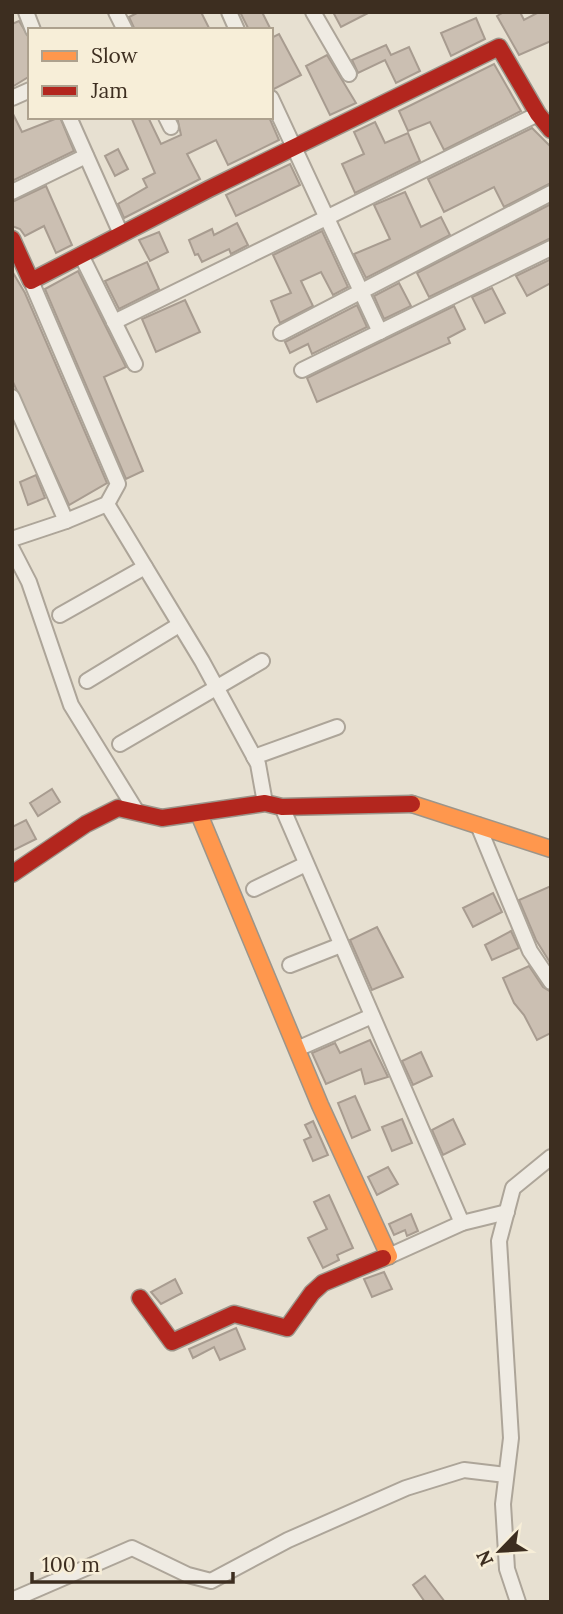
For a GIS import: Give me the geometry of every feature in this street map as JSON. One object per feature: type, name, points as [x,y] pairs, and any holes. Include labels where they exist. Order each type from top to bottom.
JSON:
[{"type":"street","points":[[229,12],[236,28]]},
{"type":"street","points":[[313,12],[349,74]]},
{"type":"street","points":[[22,273],[81,255],[499,47],[538,114],[551,130]]},
{"type":"street","points":[[12,98],[28,91]]},
{"type":"street","points":[[273,102],[330,219],[360,295],[380,332]]},
{"type":"street","points":[[114,322],[330,219],[538,114]]},
{"type":"street","points":[[70,119],[121,234]]},
{"type":"street","points":[[12,192],[86,156]]},
{"type":"street","points":[[281,333],[360,295],[551,193]]},
{"type":"street","points":[[12,239],[22,273],[118,484],[107,504],[12,539]]},
{"type":"street","points":[[302,370],[551,248]]},
{"type":"street","points":[[81,255],[135,364]]},
{"type":"street","points":[[12,397],[66,521]]},
{"type":"street","points":[[107,504],[217,687],[254,757],[273,805],[306,864],[462,1223]]},
{"type":"street","points":[[12,550],[29,582],[71,705],[129,794],[137,812]]},
{"type":"street","points":[[60,615],[145,567]]},
{"type":"street","points":[[87,681],[179,625]]},
{"type":"street","points":[[120,744],[262,661]]},
{"type":"street","points":[[254,757],[337,727]]},
{"type":"street","points":[[12,874],[118,808],[162,818],[273,805],[416,804],[551,849]]},
{"type":"street","points":[[200,814],[297,1049],[389,1256]]},
{"type":"street","points":[[478,825],[530,951],[551,982]]},
{"type":"street","points":[[254,889],[306,864]]},
{"type":"street","points":[[290,965],[341,945]]},
{"type":"street","points":[[297,1049],[372,1016]]},
{"type":"street","points":[[518,1602],[508,1569],[503,1504],[511,1438],[499,1241],[513,1188],[551,1157]]},
{"type":"street","points":[[140,1298],[172,1342],[234,1314],[287,1328],[299,1319],[308,1297],[319,1285],[462,1223],[507,1212]]},
{"type":"street","points":[[12,1600],[132,1548],[188,1575],[211,1581],[288,1540],[406,1488],[464,1470],[506,1475]]},
{"type":"building","points":[[139,12],[201,12],[209,28],[134,28],[129,17]]},
{"type":"building","points":[[240,12],[262,12],[270,28],[248,28]]},
{"type":"building","points":[[333,12],[370,12],[341,27]]},
{"type":"building","points":[[504,12],[520,12],[524,20],[539,12],[551,12],[551,41],[519,55],[497,16]]},
{"type":"building","points":[[476,18],[485,39],[451,56],[441,33]]},
{"type":"building","points":[[19,21],[28,36],[28,77],[12,87],[12,24]]},
{"type":"building","points":[[279,34],[301,75],[274,89],[273,89],[273,37]]},
{"type":"building","points":[[386,45],[391,55],[409,47],[420,71],[396,83],[385,60],[358,73],[352,60]]},
{"type":"building","points":[[327,55],[356,103],[330,115],[306,66]]},
{"type":"building","points":[[494,64],[521,111],[444,150],[430,122],[408,131],[399,111]]},
{"type":"building","points":[[12,112],[22,132],[61,119],[74,151],[12,181]]},
{"type":"building","points":[[132,119],[149,119],[161,144],[181,135],[177,119],[270,119],[279,140],[228,165],[216,140],[187,154],[200,179],[124,218],[118,204],[147,187],[143,179],[155,173]]},
{"type":"building","points":[[375,122],[385,143],[408,133],[420,161],[355,193],[342,164],[364,154],[354,132]]},
{"type":"building","points":[[532,128],[551,147],[551,183],[504,207],[494,187],[444,212],[428,179]]},
{"type":"building","points":[[118,149],[128,169],[115,176],[105,156]]},
{"type":"building","points":[[290,164],[300,185],[236,216],[226,195]]},
{"type":"building","points":[[46,186],[72,245],[56,253],[44,226],[25,236],[20,229],[12,226],[12,202]]},
{"type":"building","points":[[405,192],[421,227],[441,217],[450,235],[366,278],[354,254],[390,239],[374,205]]},
{"type":"building","points":[[551,204],[551,238],[429,297],[417,273]]},
{"type":"building","points":[[237,223],[248,245],[231,254],[229,249],[202,262],[198,254],[195,255],[189,240],[212,229],[214,235]]},
{"type":"building","points":[[322,231],[348,287],[333,295],[321,272],[301,281],[313,306],[280,323],[271,301],[291,293],[273,255]]},
{"type":"building","points":[[159,232],[168,252],[150,261],[139,240]]},
{"type":"building","points":[[551,259],[551,283],[527,296],[516,276]]},
{"type":"building","points":[[147,262],[159,289],[119,309],[105,281]]},
{"type":"building","points":[[12,271],[25,293],[107,483],[69,505],[12,380]]},
{"type":"building","points":[[78,271],[126,367],[104,377],[143,471],[126,479],[45,289]]},
{"type":"building","points":[[399,283],[411,306],[384,319],[374,296]]},
{"type":"building","points":[[492,288],[505,313],[485,323],[472,297]]},
{"type":"building","points":[[185,300],[200,332],[156,352],[142,319]]},
{"type":"building","points":[[357,305],[367,327],[312,354],[308,344],[290,353],[285,342]]},
{"type":"building","points":[[454,306],[465,329],[448,338],[450,343],[317,402],[307,378]]},
{"type":"building","points":[[36,475],[45,498],[28,505],[20,482]]},
{"type":"building","points":[[52,789],[60,802],[38,816],[30,803]]},
{"type":"building","points":[[26,820],[36,839],[12,851],[12,827]]},
{"type":"building","points":[[551,886],[551,964],[536,940],[519,900]]},
{"type":"building","points":[[493,893],[502,912],[473,927],[463,908]]},
{"type":"building","points":[[377,927],[403,977],[372,990],[350,940]]},
{"type":"building","points":[[511,931],[519,948],[492,960],[485,945]]},
{"type":"building","points":[[529,966],[543,987],[551,992],[551,1033],[537,1040],[524,1015],[514,1003],[503,978]]},
{"type":"building","points":[[370,1040],[388,1077],[365,1084],[361,1069],[326,1084],[312,1053],[335,1043],[340,1053]]},
{"type":"building","points":[[421,1052],[432,1076],[413,1085],[402,1061]]},
{"type":"building","points":[[355,1096],[370,1130],[352,1138],[338,1103]]},
{"type":"building","points":[[402,1119],[412,1143],[392,1151],[382,1127]]},
{"type":"building","points":[[453,1119],[465,1144],[443,1155],[432,1130]]},
{"type":"building","points":[[313,1121],[328,1155],[313,1161],[304,1140],[311,1137],[305,1125]]},
{"type":"building","points":[[388,1167],[398,1184],[377,1195],[368,1177]]},
{"type":"building","points":[[329,1195],[353,1248],[337,1255],[339,1260],[323,1268],[308,1238],[327,1229],[314,1202]]},
{"type":"building","points":[[411,1214],[418,1231],[407,1236],[405,1230],[394,1235],[389,1224]]},
{"type":"building","points":[[384,1272],[392,1289],[372,1297],[364,1279]]},
{"type":"building","points":[[175,1279],[182,1293],[161,1304],[151,1292]]},
{"type":"building","points":[[236,1328],[245,1349],[220,1360],[214,1347],[193,1358],[189,1349]]},
{"type":"building","points":[[425,1576],[445,1602],[425,1602],[413,1585]]},
{"type":"traffic: slow","points":[[412,804],[551,849]]},
{"type":"traffic: slow","points":[[199,814],[320,1105],[389,1256],[383,1258]]},
{"type":"traffic: jam","points":[[12,239],[31,281],[209,189],[499,47],[538,114],[551,130]]},
{"type":"traffic: jam","points":[[12,874],[86,824],[118,808],[162,818],[265,803],[282,807],[412,804]]},
{"type":"traffic: jam","points":[[140,1298],[172,1342],[234,1314],[287,1328],[312,1293],[323,1283],[383,1258]]}]
